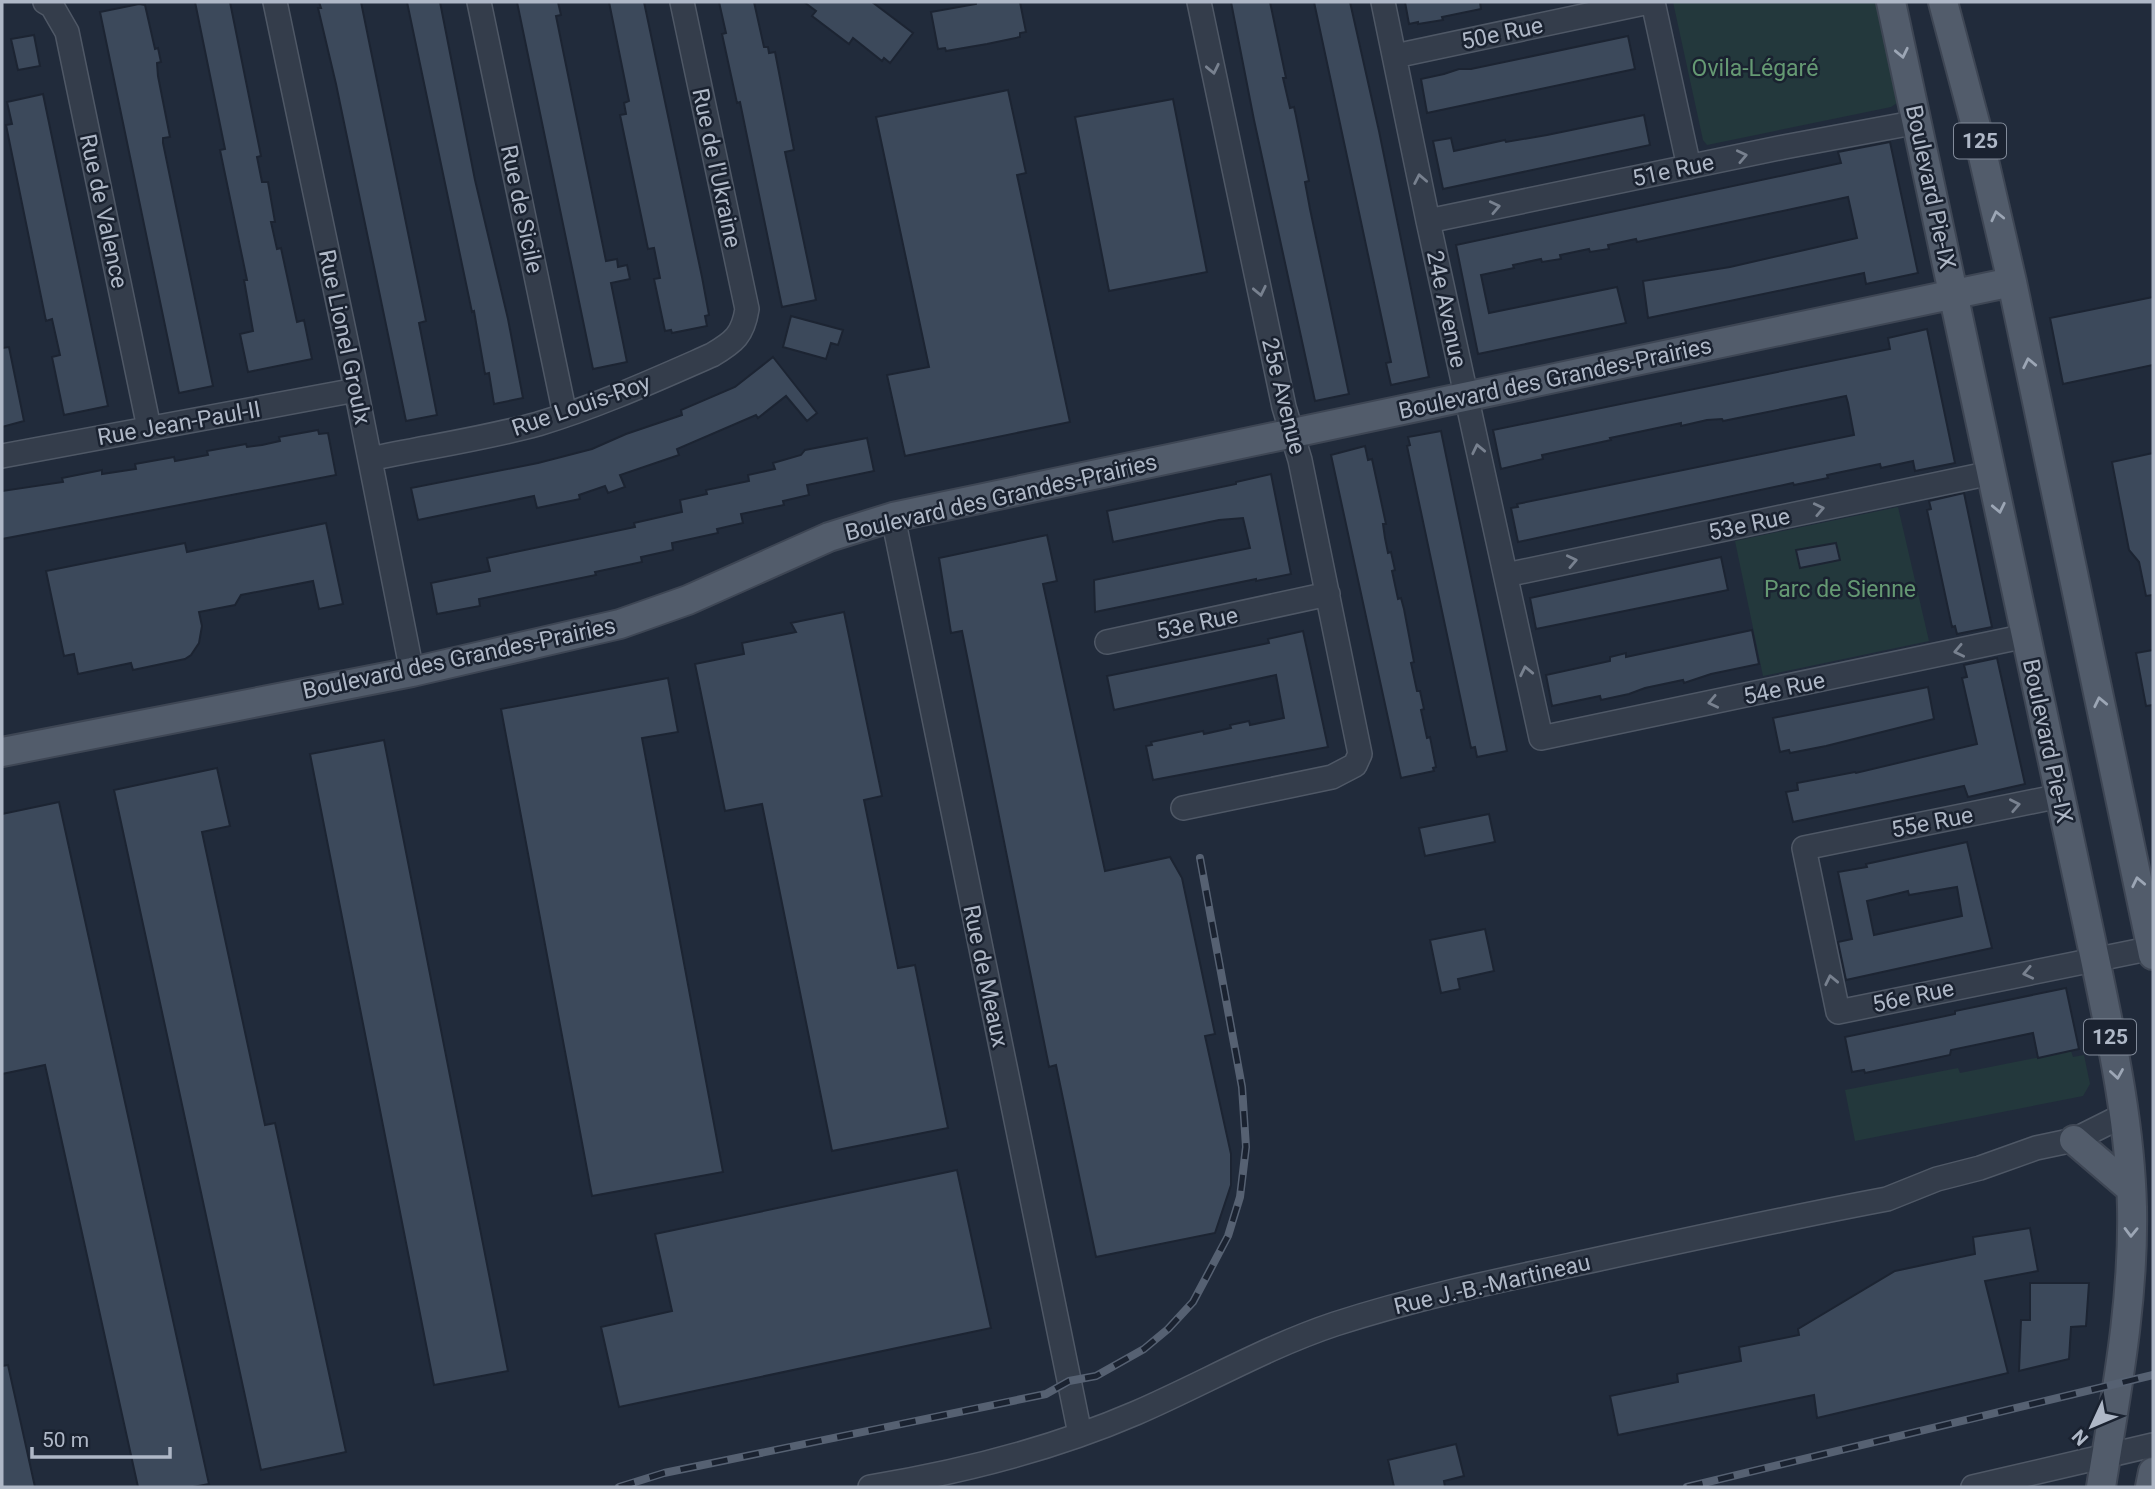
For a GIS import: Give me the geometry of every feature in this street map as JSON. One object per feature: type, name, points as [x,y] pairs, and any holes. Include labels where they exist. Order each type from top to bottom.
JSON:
[{"type":"main road","name":"Boulevard Pie-IX","points":[[1891,2],[2095,959],[2124,1115],[2131,1189],[2128,1309],[2101,1487]]},
{"type":"main road","name":"125","points":[[1943,2],[1977,130],[2012,282],[2153,951]]},
{"type":"main road","name":"Boulevard des Grandes-Prairies","points":[[2,752],[412,673],[620,624],[688,600],[829,537],[893,517],[2012,282]]},
{"type":"main road","points":[[2074,1140],[2131,1189]]},
{"type":"main road","points":[[2150,1487],[2153,1472]]},
{"type":"street","name":"Rue de Valence","points":[[45,2],[52,6],[61,18],[67,32],[149,428]]},
{"type":"street","name":"Rue Lionel Groulx","points":[[275,2],[412,673]]},
{"type":"street","name":"Rue de Sicile","points":[[479,2],[565,415]]},
{"type":"street","name":"Rue de l'Ukraine","points":[[682,2],[747,309],[741,333]]},
{"type":"street","name":"25e Avenue","points":[[1183,808],[1332,777],[1355,765],[1360,754],[1300,460],[1284,407],[1199,2]]},
{"type":"street","name":"24e Avenue","points":[[1384,2],[1428,221],[1541,738]]},
{"type":"street","name":"50e Rue","points":[[1395,56],[1651,2]]},
{"type":"street","points":[[1651,2],[1689,167]]},
{"type":"street","name":"51e Rue","points":[[1428,221],[1918,122]]},
{"type":"street","name":"Rue Louis-Roy","points":[[370,459],[505,432],[601,403],[712,355],[728,346],[741,333]]},
{"type":"street","name":"Rue Jean-Paul-II","points":[[2,456],[356,390]]},
{"type":"street","name":"53e Rue","points":[[1506,575],[1992,473]]},
{"type":"street","name":"Rue de Meaux","points":[[893,517],[1080,1434]]},
{"type":"street","name":"53e Rue","points":[[1107,642],[1328,594]]},
{"type":"street","name":"54e Rue","points":[[1541,738],[2026,636]]},
{"type":"street","name":"55e Rue","points":[[1804,848],[2060,796]]},
{"type":"street","name":"56e Rue","points":[[1804,848],[1838,1012],[2095,959],[2153,951]]},
{"type":"street","name":"Rue J.-B.-Martineau","points":[[870,1487],[986,1465],[1048,1448],[1136,1413],[1265,1351],[1357,1317],[1552,1269],[1886,1199],[1937,1179],[1980,1168],[2036,1147],[2074,1140],[2124,1115]]},
{"type":"street","points":[[1973,1487],[2153,1445]]},
{"type":"green space","name":"Ovila-Légaré","points":[[1673,2],[1876,2],[1897,103],[1891,107],[1707,145],[1703,140]]},
{"type":"green space","name":"Parc de Sienne","points":[[1898,507],[1929,641],[1763,676],[1735,541]]},
{"type":"green space","points":[[2071,1051],[2073,1057],[2084,1055],[2090,1084],[2083,1096],[1855,1141],[1845,1090],[1958,1068],[1960,1073]]},
{"type":"building","points":[[195,2],[230,2],[261,156],[257,157],[262,182],[268,182],[275,222],[271,222],[277,249],[281,248],[297,322],[304,320],[312,359],[248,372],[240,334],[253,331],[244,280],[247,280],[220,150],[225,149]]},
{"type":"building","points":[[319,2],[361,2],[426,321],[419,323],[437,415],[406,421],[318,8],[321,8]]},
{"type":"building","points":[[407,2],[440,2],[475,180],[508,319],[523,398],[494,404],[489,373],[485,374],[474,311],[472,312]]},
{"type":"building","points":[[517,2],[558,2],[561,15],[556,16],[606,261],[617,259],[618,267],[627,265],[630,279],[611,283],[627,362],[593,369]]},
{"type":"building","points":[[609,2],[644,2],[702,277],[709,315],[705,316],[707,326],[672,333],[671,330],[665,331],[654,279],[660,278],[654,248],[648,249],[620,115],[626,114],[624,103],[629,101]]},
{"type":"building","points":[[719,2],[754,2],[764,47],[768,47],[769,53],[775,52],[794,150],[785,152],[816,300],[782,307],[740,102],[737,103],[722,34],[726,33]]},
{"type":"building","points":[[804,2],[872,2],[913,33],[890,63],[884,58],[882,61],[853,38],[849,44],[812,16],[816,11]]},
{"type":"building","points":[[976,2],[1020,2],[1026,32],[1020,33],[1020,37],[987,44],[946,51],[945,48],[938,49],[931,12]]},
{"type":"building","points":[[1231,2],[1270,2],[1286,78],[1283,78],[1290,108],[1294,107],[1296,116],[1309,181],[1305,182],[1310,209],[1349,394],[1315,401]]},
{"type":"building","points":[[1314,2],[1350,2],[1429,377],[1391,385],[1386,363],[1391,362]]},
{"type":"building","points":[[1405,2],[1480,2],[1481,9],[1442,17],[1443,20],[1409,24]]},
{"type":"building","points":[[145,5],[155,49],[158,48],[161,62],[157,63],[158,76],[170,137],[163,138],[163,143],[213,386],[179,393],[100,12]]},
{"type":"building","points":[[34,35],[40,66],[18,70],[11,39]]},
{"type":"building","points":[[1628,36],[1635,69],[1427,113],[1421,79]]},
{"type":"building","points":[[1008,90],[1026,173],[1017,175],[1070,422],[905,456],[887,375],[929,367],[876,117]]},
{"type":"building","points":[[43,94],[108,406],[64,415],[52,357],[60,355],[52,319],[46,321],[6,125],[12,124],[7,102]]},
{"type":"building","points":[[1173,99],[1207,272],[1109,291],[1075,117]]},
{"type":"building","points":[[1644,115],[1650,145],[1443,189],[1433,141],[1451,138],[1454,151]]},
{"type":"building","points":[[1890,142],[1918,273],[1866,284],[1864,273],[1648,318],[1643,281],[1730,267],[1857,238],[1848,197],[1637,242],[1636,239],[1608,245],[1609,249],[1590,252],[1589,249],[1560,255],[1561,259],[1542,262],[1541,259],[1481,275],[1489,313],[1617,287],[1626,323],[1478,354],[1456,245],[1841,163],[1838,152]]},
{"type":"building","points":[[2153,297],[2153,365],[2063,384],[2050,318]]},
{"type":"building","points":[[791,316],[843,330],[838,345],[831,343],[826,359],[783,347]]},
{"type":"building","points":[[1927,329],[1955,463],[1915,471],[1913,461],[1881,468],[1880,464],[1827,475],[1828,478],[1794,485],[1793,483],[1518,542],[1511,508],[1518,507],[1517,504],[1854,435],[1848,403],[1846,396],[1723,421],[1707,420],[1681,426],[1681,423],[1542,455],[1543,459],[1501,469],[1493,430],[1890,349],[1888,338]]},
{"type":"building","points":[[9,347],[24,421],[2,427],[2,348]]},
{"type":"building","points":[[773,357],[817,413],[807,421],[786,396],[758,418],[756,415],[677,449],[679,455],[620,475],[625,487],[608,493],[605,486],[579,495],[580,499],[537,508],[534,496],[418,520],[411,488],[538,463],[592,449],[682,415],[681,410],[735,387]]},
{"type":"building","points":[[318,430],[319,434],[328,433],[336,475],[2,539],[2,491],[63,482],[62,478],[102,470],[102,474],[136,469],[135,464],[174,457],[175,461],[208,455],[207,451],[246,444],[247,447],[262,445],[280,441],[279,437]]},
{"type":"building","points":[[1441,431],[1507,751],[1477,757],[1475,747],[1471,748],[1407,446],[1410,445],[1408,437]]},
{"type":"building","points":[[867,438],[874,471],[807,485],[809,495],[783,501],[784,505],[741,514],[743,523],[717,529],[718,533],[672,543],[673,550],[641,557],[642,562],[595,572],[596,575],[479,599],[480,606],[437,614],[431,583],[490,571],[487,558],[635,527],[634,523],[682,512],[680,500],[707,494],[706,490],[749,481],[748,475],[775,469],[773,463],[801,455],[805,450]]},
{"type":"building","points":[[1365,446],[1368,460],[1372,459],[1386,524],[1383,524],[1388,553],[1391,552],[1398,599],[1401,598],[1404,609],[1414,662],[1411,663],[1417,691],[1420,691],[1424,709],[1421,710],[1436,767],[1433,768],[1434,771],[1401,778],[1331,455]]},
{"type":"building","points":[[2153,453],[2153,595],[2146,596],[2139,562],[2129,550],[2112,462]]},
{"type":"building","points":[[1271,474],[1291,574],[1095,612],[1094,580],[1250,548],[1243,518],[1219,520],[1113,542],[1107,511]]},
{"type":"building","points":[[1964,493],[1992,627],[1957,634],[1955,626],[1952,627],[1927,510],[1931,509],[1929,501]]},
{"type":"building","points":[[326,523],[343,604],[319,609],[313,581],[241,595],[235,605],[199,612],[202,626],[199,643],[185,659],[133,670],[131,663],[78,674],[74,654],[64,656],[46,571],[185,543],[187,552]]},
{"type":"building","points":[[1047,535],[1057,581],[1043,584],[1105,871],[1170,857],[1182,878],[1215,1034],[1205,1036],[1231,1154],[1231,1185],[1215,1233],[1096,1257],[1056,1065],[1049,1067],[962,631],[951,633],[939,558]]},
{"type":"building","points":[[1836,543],[1840,560],[1800,568],[1796,550]]},
{"type":"building","points":[[1721,557],[1728,590],[1536,629],[1530,598]]},
{"type":"building","points":[[844,612],[882,796],[864,800],[898,968],[915,965],[948,1128],[832,1151],[762,804],[725,811],[695,664],[744,654],[742,643],[796,632],[791,623]]},
{"type":"building","points":[[1752,630],[1759,664],[1601,700],[1600,696],[1552,706],[1546,675],[1610,661],[1610,657],[1626,653],[1626,657]]},
{"type":"building","points":[[1303,631],[1328,747],[1153,780],[1146,746],[1152,745],[1151,742],[1203,731],[1204,734],[1249,721],[1250,725],[1284,718],[1276,675],[1114,710],[1107,676],[1269,643],[1268,639]]},
{"type":"building","points":[[2153,650],[2153,705],[2146,706],[2136,653]]},
{"type":"building","points":[[1997,658],[2025,784],[1968,797],[1964,786],[1793,822],[1786,792],[1798,790],[1797,783],[1856,773],[1977,744],[1962,678],[1967,677],[1964,665]]},
{"type":"building","points":[[668,678],[678,732],[642,738],[723,1172],[592,1196],[501,709]]},
{"type":"building","points":[[1928,687],[1934,719],[1826,746],[1790,753],[1789,750],[1780,752],[1773,718]]},
{"type":"building","points":[[384,740],[508,1371],[434,1385],[310,754]]},
{"type":"building","points":[[217,768],[230,826],[202,832],[265,1125],[275,1123],[346,1452],[261,1470],[114,790]]},
{"type":"building","points":[[59,802],[209,1484],[193,1487],[138,1487],[45,1065],[2,1074],[2,814]]},
{"type":"building","points":[[1489,814],[1495,842],[1425,856],[1419,828]]},
{"type":"building","points":[[1967,842],[1992,948],[1846,980],[1838,942],[1852,939],[1838,872],[1867,867],[1866,864]],"holes":[[[1957,887],[1962,916],[1874,935],[1867,901],[1908,891],[1909,895]]]},
{"type":"building","points":[[1485,929],[1494,971],[1458,979],[1460,989],[1441,993],[1430,940]]},
{"type":"building","points":[[2066,988],[2079,1049],[2038,1058],[2033,1033],[1951,1050],[1950,1055],[1865,1073],[1864,1070],[1852,1072],[1845,1037]]},
{"type":"building","points":[[957,1170],[991,1328],[619,1407],[601,1327],[672,1311],[655,1234]]},
{"type":"building","points":[[2030,1228],[2038,1271],[1985,1281],[2008,1373],[1817,1418],[1814,1395],[1618,1435],[1610,1396],[1678,1382],[1677,1374],[1741,1361],[1739,1347],[1799,1335],[1798,1329],[1895,1271],[1975,1254],[1973,1237]]},
{"type":"building","points":[[2030,1283],[2089,1283],[2086,1326],[2071,1327],[2069,1359],[2019,1371],[2021,1320],[2030,1320]]},
{"type":"building","points":[[8,1365],[35,1487],[2,1487],[2,1366]]},
{"type":"building","points":[[1456,1444],[1464,1476],[1444,1481],[1445,1487],[1394,1487],[1388,1460]]},
{"type":"railway","points":[[619,1487],[664,1473],[1046,1394],[1069,1381],[1096,1376],[1144,1349],[1168,1329],[1193,1302],[1228,1236],[1240,1197],[1246,1147],[1242,1087],[1200,858]]},
{"type":"railway","points":[[1687,1487],[2153,1375]]}]
